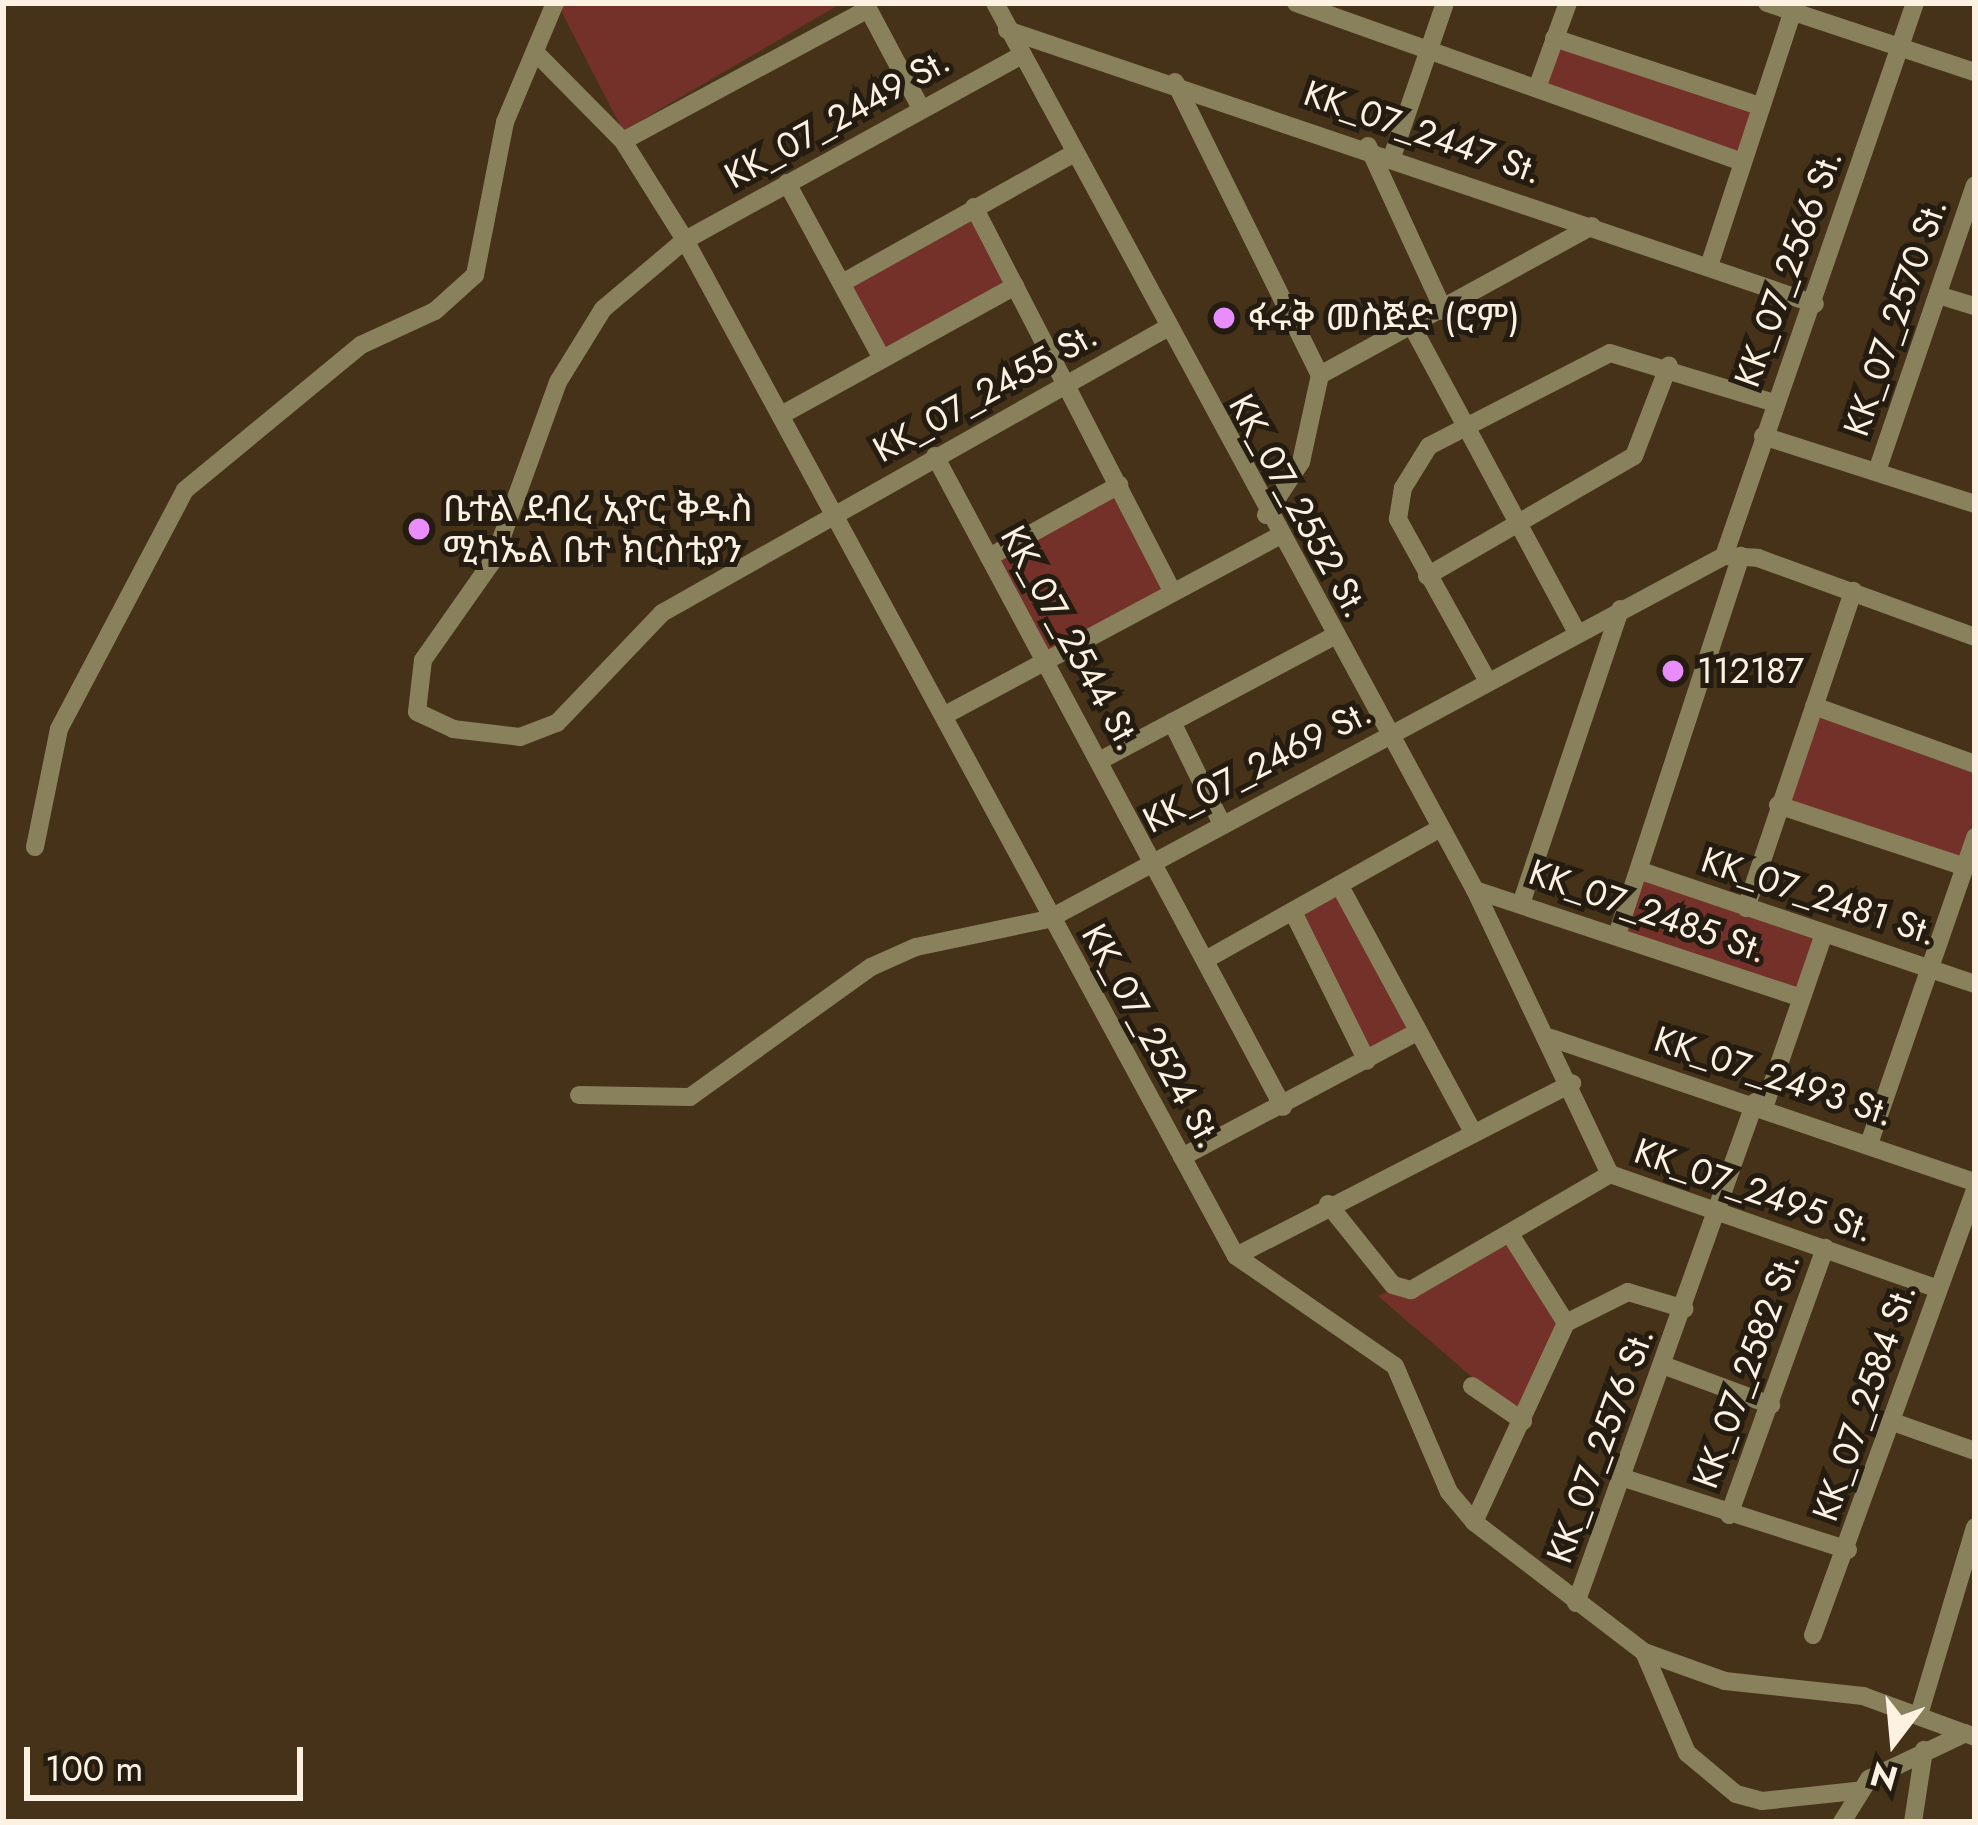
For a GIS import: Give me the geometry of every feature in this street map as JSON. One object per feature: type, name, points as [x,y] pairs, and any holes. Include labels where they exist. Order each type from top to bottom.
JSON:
[{"type":"street","points":[[35,847],[59,729],[184,490],[361,345],[435,311],[475,275],[506,122],[539,56],[555,3]]},
{"type":"street","name":"KK_07_2552 St.","points":[[994,3],[1385,737],[1474,890],[1551,1038],[1610,1174]]},
{"type":"street","points":[[1296,3],[1742,162]]},
{"type":"street","points":[[1394,154],[1445,3]]},
{"type":"street","points":[[1537,88],[1568,3]]},
{"type":"street","points":[[1767,3],[1975,72]]},
{"type":"street","name":"KK_07_2566 St.","points":[[1618,935],[1641,871],[1763,436],[1815,304],[1916,3]]},
{"type":"street","points":[[622,141],[867,6],[922,110]]},
{"type":"street","points":[[1710,263],[1792,13]]},
{"type":"street","name":"KK_07_2447 St.","points":[[1007,30],[1394,154],[1815,304]]},
{"type":"street","points":[[1554,38],[1760,106]]},
{"type":"street","name":"KK_07_2449 St.","points":[[835,511],[662,613],[556,723],[520,737],[453,729],[416,712],[423,660],[494,559],[571,355],[603,309],[685,240],[1022,55]]},
{"type":"street","name":"KK_07_2524 St.","points":[[539,56],[622,141],[685,240],[785,413],[947,714],[1049,919],[1236,1256],[1395,1366],[1449,1492],[1474,1522],[1644,1652],[1725,1682],[1863,1696],[1970,1736]]},
{"type":"street","points":[[1175,82],[1320,375],[1301,462],[1266,515]]},
{"type":"street","points":[[1368,146],[1444,311]]},
{"type":"street","points":[[842,283],[1073,154]]},
{"type":"street","points":[[787,183],[882,359]]},
{"type":"street","name":"KK_07_2570 St.","points":[[1877,471],[1974,188]]},
{"type":"street","points":[[974,207],[1071,386],[1173,592]]},
{"type":"street","points":[[1320,375],[1592,226]]},
{"type":"street","points":[[785,413],[1015,286]]},
{"type":"street","points":[[1937,295],[1975,306]]},
{"type":"street","points":[[1413,328],[1470,425],[1576,631]]},
{"type":"street","name":"KK_07_2455 St.","points":[[835,511],[1071,386],[1165,329]]},
{"type":"street","points":[[1486,678],[1427,576],[1396,508],[1429,446],[1588,359],[1634,353],[1775,403]]},
{"type":"street","points":[[1427,576],[1522,528],[1634,456],[1669,365]]},
{"type":"street","points":[[1763,436],[1973,498]]},
{"type":"street","name":"KK_07_2544 St.","points":[[935,456],[1283,1107]]},
{"type":"street","points":[[989,556],[1119,485]]},
{"type":"street","points":[[947,714],[1279,536]]},
{"type":"street","points":[[1732,556],[1853,591],[1975,637]]},
{"type":"street","name":"KK_07_2469 St.","points":[[579,1095],[690,1097],[872,967],[916,947],[1049,919],[1150,858],[1385,737],[1486,678],[1732,556]]},
{"type":"street","points":[[1746,908],[1853,591]]},
{"type":"street","points":[[1522,901],[1620,610]]},
{"type":"street","points":[[1101,760],[1334,636]]},
{"type":"street","points":[[1814,706],[1975,764]]},
{"type":"street","points":[[1172,722],[1221,822]]},
{"type":"street","points":[[1778,805],[1965,867]]},
{"type":"street","points":[[1207,959],[1439,829]]},
{"type":"street","points":[[1870,1141],[1975,837]]},
{"type":"street","name":"KK_07_2481 St.","points":[[1641,871],[1975,984]]},
{"type":"street","points":[[1341,888],[1471,1128]]},
{"type":"street","name":"KK_07_2485 St.","points":[[1474,890],[1522,901],[1799,997]]},
{"type":"street","points":[[1293,912],[1367,1061]]},
{"type":"street","name":"KK_07_2576 St.","points":[[1576,1603],[1627,1479],[1718,1213],[1824,934]]},
{"type":"street","points":[[1182,1157],[1417,1032]]},
{"type":"street","name":"KK_07_2493 St.","points":[[1551,1038],[1870,1141],[1975,1186]]},
{"type":"street","points":[[1236,1256],[1471,1128],[1572,1083]]},
{"type":"street","name":"KK_07_2495 St.","points":[[1328,1204],[1404,1291],[1610,1174],[1938,1289]]},
{"type":"street","name":"KK_07_2584 St.","points":[[1813,1635],[1848,1550],[1975,1186]]},
{"type":"street","points":[[1474,1522],[1566,1323],[1510,1234]]},
{"type":"street","name":"KK_07_2582 St.","points":[[1729,1515],[1825,1248]]},
{"type":"street","name":"KK_07_2576 St.","points":[[1566,1323],[1628,1292],[1685,1309]]},
{"type":"street","points":[[1668,1367],[1771,1405]]},
{"type":"street","points":[[1472,1386],[1522,1421]]},
{"type":"street","points":[[1893,1422],[1975,1451]]},
{"type":"street","points":[[1627,1479],[1848,1550]]},
{"type":"street","points":[[1918,1715],[1975,1527]]},
{"type":"street","points":[[1954,1589],[1975,1596]]},
{"type":"street","points":[[1644,1652],[1687,1753],[1736,1794],[1762,1802],[1855,1791],[1924,1750],[1970,1736]]},
{"type":"street","points":[[1913,1822],[1924,1750]]},
{"type":"street","points":[[1842,1822],[1855,1791]]},
{"type":"shaded area","points":[[557,3],[842,3],[623,131]]},
{"type":"shaded area","points":[[1554,38],[1760,105],[1744,155],[1538,88]]},
{"type":"shaded area","points":[[974,207],[1014,286],[879,355],[839,276]]},
{"type":"shaded area","points":[[1119,485],[1173,592],[1041,660],[986,553]]},
{"type":"shaded area","points":[[1814,706],[1975,764],[1975,837],[1965,867],[1778,805]]},
{"type":"shaded area","points":[[1641,871],[1824,934],[1802,998],[1619,935]]},
{"type":"shaded area","points":[[1341,888],[1418,1032],[1370,1057],[1293,913]]},
{"type":"shaded area","points":[[1510,1234],[1566,1323],[1523,1421],[1378,1296]]},
{"type":"place","name":"ፋሩቅ መስጅድ (ሮም)","points":[[1224,318]]},
{"type":"place","name":"ቤተል ደብረ ኢዮር ቅዱስ ሚካኤል ቤተ ክርስቲያን","points":[[419,529]]},
{"type":"place","name":"112187","points":[[1673,671]]}]
